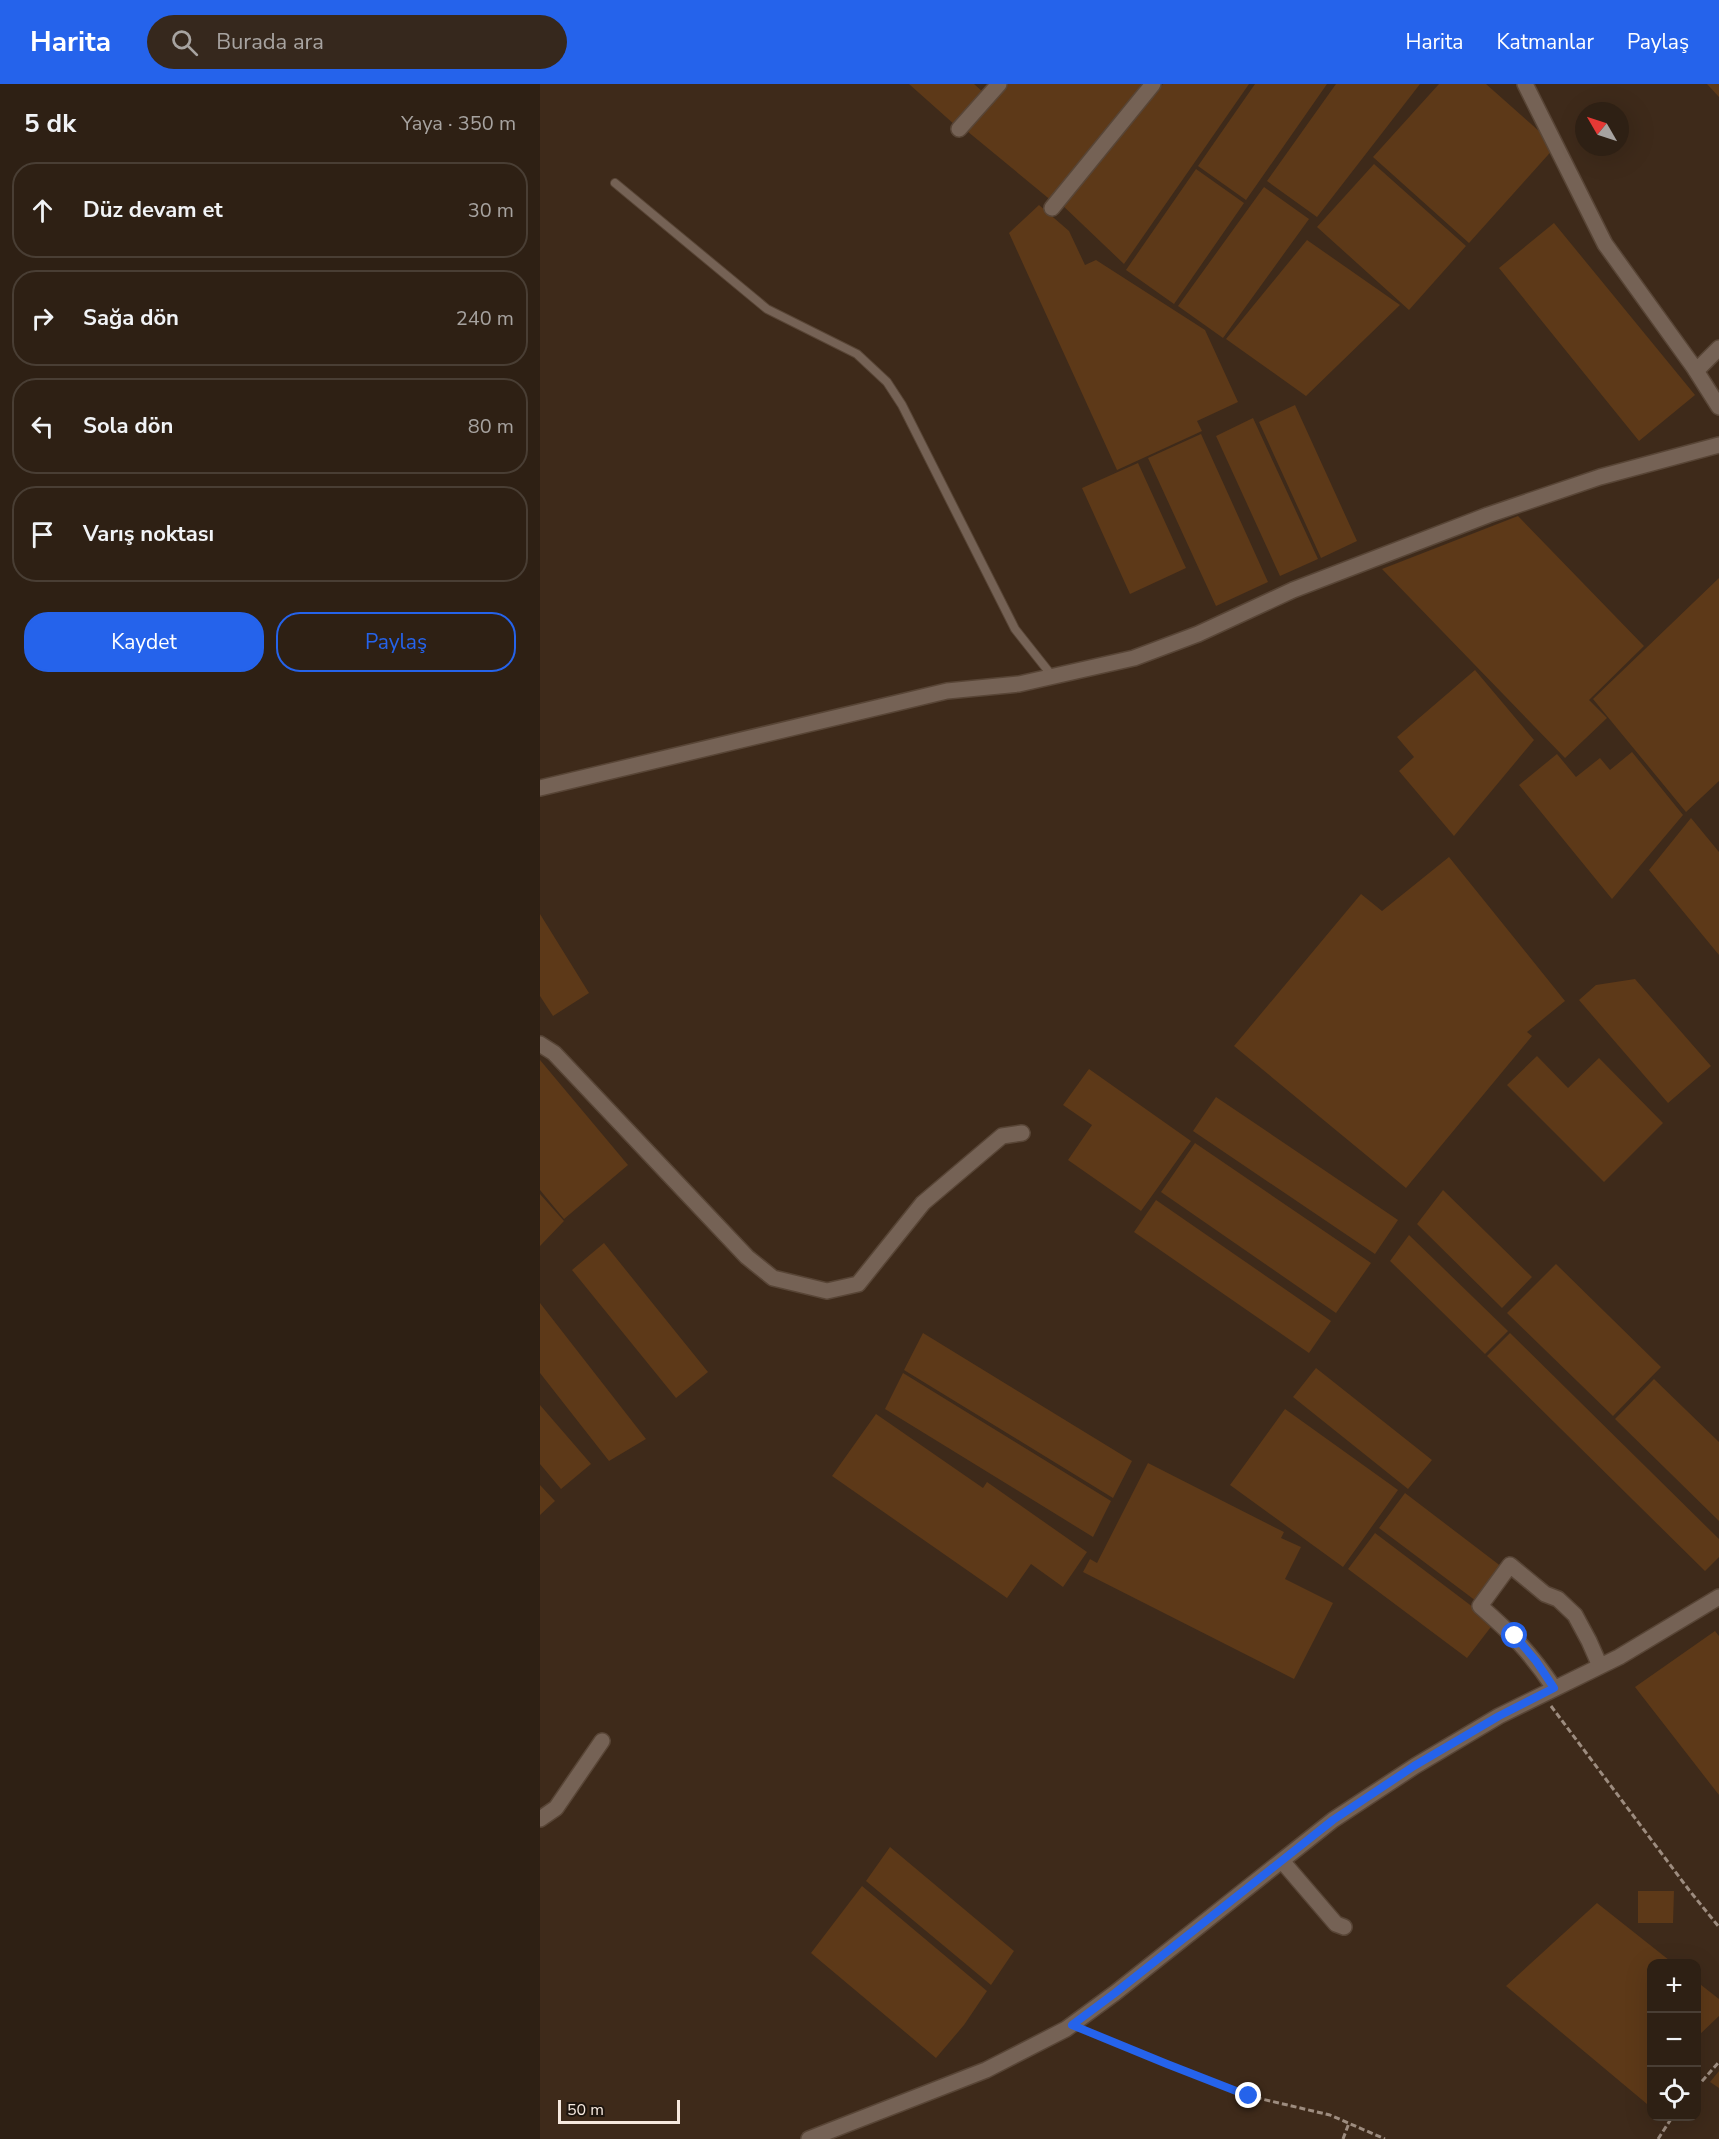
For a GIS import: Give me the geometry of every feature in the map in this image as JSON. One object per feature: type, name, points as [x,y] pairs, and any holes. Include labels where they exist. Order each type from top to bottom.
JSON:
[{"type":"street","points":[[959,129],[999,84]]},
{"type":"street","points":[[1052,208],[1153,84]]},
{"type":"street","points":[[1525,84],[1605,244],[1719,407]]},
{"type":"street","points":[[1696,371],[1719,348]]},
{"type":"street","points":[[540,789],[947,691],[1019,684],[1134,658],[1198,634],[1293,591],[1488,515],[1600,477],[1719,445]]},
{"type":"street","points":[[540,1044],[554,1053],[747,1257],[773,1278],[827,1291],[858,1284],[923,1203],[1002,1136],[1022,1134]]},
{"type":"street","points":[[1548,1691],[1536,1661],[1515,1636],[1480,1606],[1510,1565],[1545,1594],[1558,1599],[1575,1615],[1590,1641],[1600,1666]]},
{"type":"street","points":[[809,2139],[986,2070],[1072,2025],[1333,1820],[1414,1766],[1499,1716],[1619,1657],[1719,1597]]},
{"type":"street","points":[[540,1819],[556,1808],[602,1741]]},
{"type":"street","points":[[1282,1861],[1336,1924],[1344,1927]]},
{"type":"lane","points":[[615,183],[767,309],[857,354],[887,382],[907,416],[1016,629],[1053,677]]},
{"type":"path","points":[[1548,1691],[1689,1890],[1719,1927]]},
{"type":"path","points":[[1072,2025],[1249,2096],[1330,2115],[1385,2139]]},
{"type":"path","points":[[1701,2082],[1719,2062]]},
{"type":"path","points":[[1658,2139],[1670,2121]]},
{"type":"path","points":[[1343,2139],[1349,2123]]},
{"type":"building","points":[[909,84],[974,84],[984,93],[955,125]]},
{"type":"building","points":[[1006,84],[1149,84],[1053,202],[967,131]]},
{"type":"building","points":[[1163,84],[1249,84],[1124,264],[1059,202]]},
{"type":"building","points":[[1255,84],[1327,84],[1246,200],[1198,166]]},
{"type":"building","points":[[1336,84],[1420,84],[1317,217],[1267,181]]},
{"type":"building","points":[[1439,84],[1486,84],[1556,146],[1469,243],[1373,157]]},
{"type":"building","points":[[1707,84],[1719,84],[1719,97]]},
{"type":"building","points":[[1374,164],[1466,246],[1409,310],[1317,227]]},
{"type":"building","points":[[1196,169],[1244,203],[1174,304],[1126,270]]},
{"type":"building","points":[[1264,187],[1309,219],[1223,338],[1178,306]]},
{"type":"building","points":[[1039,205],[1069,231],[1085,265],[1096,260],[1205,330],[1238,402],[1197,421],[1202,431],[1117,470],[1009,233]]},
{"type":"building","points":[[1554,223],[1695,395],[1639,441],[1499,268]]},
{"type":"building","points":[[1307,240],[1400,305],[1306,396],[1226,339]]},
{"type":"building","points":[[1295,405],[1357,541],[1321,558],[1259,422]]},
{"type":"building","points":[[1253,418],[1318,559],[1280,576],[1216,436]]},
{"type":"building","points":[[1201,434],[1268,582],[1216,606],[1148,458]]},
{"type":"building","points":[[1138,463],[1186,568],[1130,594],[1082,488]]},
{"type":"building","points":[[1518,516],[1644,646],[1589,700],[1607,718],[1565,758],[1382,569]]},
{"type":"building","points":[[1719,578],[1719,781],[1686,812],[1593,699]]},
{"type":"building","points":[[1475,670],[1534,740],[1454,836],[1399,771],[1414,757],[1397,737]]},
{"type":"building","points":[[1632,752],[1683,815],[1612,899],[1519,785],[1557,754],[1576,777],[1600,758],[1610,770]]},
{"type":"building","points":[[1691,818],[1719,852],[1719,955],[1649,870]]},
{"type":"building","points":[[1449,857],[1565,1001],[1527,1032],[1532,1036],[1406,1188],[1234,1046],[1361,894],[1382,911]]},
{"type":"building","points":[[540,914],[589,993],[553,1016],[540,996]]},
{"type":"building","points":[[1635,979],[1711,1066],[1668,1103],[1579,1000],[1596,985]]},
{"type":"building","points":[[1537,1056],[1568,1088],[1599,1058],[1663,1123],[1604,1182],[1507,1085]]},
{"type":"building","points":[[540,1060],[628,1165],[564,1219],[540,1190]]},
{"type":"building","points":[[1089,1069],[1191,1141],[1141,1211],[1068,1160],[1092,1125],[1063,1105]]},
{"type":"building","points":[[1216,1097],[1398,1220],[1375,1254],[1193,1131]]},
{"type":"building","points":[[1195,1143],[1371,1263],[1336,1313],[1161,1192]]},
{"type":"building","points":[[1443,1190],[1532,1277],[1502,1308],[1417,1224]]},
{"type":"building","points":[[540,1194],[564,1221],[540,1246]]},
{"type":"building","points":[[1156,1200],[1331,1321],[1309,1353],[1134,1232]]},
{"type":"building","points":[[1409,1235],[1508,1331],[1485,1354],[1390,1261]]},
{"type":"building","points":[[604,1243],[708,1372],[676,1398],[572,1270]]},
{"type":"building","points":[[1556,1264],[1661,1367],[1613,1416],[1507,1313]]},
{"type":"building","points":[[540,1303],[646,1439],[609,1461],[540,1373]]},
{"type":"building","points":[[923,1333],[1132,1461],[1113,1498],[904,1370]]},
{"type":"building","points":[[1510,1333],[1719,1539],[1719,1557],[1705,1571],[1487,1356]]},
{"type":"building","points":[[1316,1368],[1432,1460],[1408,1489],[1293,1397]]},
{"type":"building","points":[[903,1373],[1111,1501],[1093,1537],[885,1409]]},
{"type":"building","points":[[1654,1379],[1719,1442],[1719,1521],[1615,1419]]},
{"type":"building","points":[[540,1405],[591,1464],[561,1489],[540,1464]]},
{"type":"building","points":[[1285,1409],[1398,1490],[1343,1567],[1230,1485]]},
{"type":"building","points":[[876,1414],[983,1488],[987,1482],[1087,1552],[1063,1587],[1031,1564],[1007,1598],[832,1476]]},
{"type":"building","points":[[1148,1463],[1284,1532],[1281,1538],[1301,1547],[1285,1579],[1333,1603],[1294,1679],[1083,1572],[1090,1559],[1097,1563]]},
{"type":"building","points":[[540,1485],[555,1501],[540,1515]]},
{"type":"building","points":[[1405,1493],[1502,1567],[1476,1601],[1379,1528]]},
{"type":"building","points":[[1375,1533],[1494,1623],[1467,1658],[1348,1569]]},
{"type":"building","points":[[1715,1631],[1719,1636],[1719,1795],[1635,1687]]},
{"type":"building","points":[[890,1847],[1014,1951],[991,1985],[866,1881]]},
{"type":"building","points":[[862,1886],[987,1991],[964,2025],[936,2058],[811,1953]]},
{"type":"building","points":[[1638,1891],[1674,1891],[1673,1923],[1638,1923]]},
{"type":"building","points":[[1597,1903],[1668,1959],[1647,1959],[1647,2104],[1506,1986]]},
{"type":"building","points":[[1701,1985],[1719,1999],[1719,2016],[1701,2033]]},
{"type":"building","points":[[1719,2071],[1719,2088],[1710,2082]]},
{"type":"route","points":[[1249,2096],[1072,2025],[1333,1820],[1414,1766],[1499,1716],[1554,1688],[1536,1661],[1515,1636]]}]
